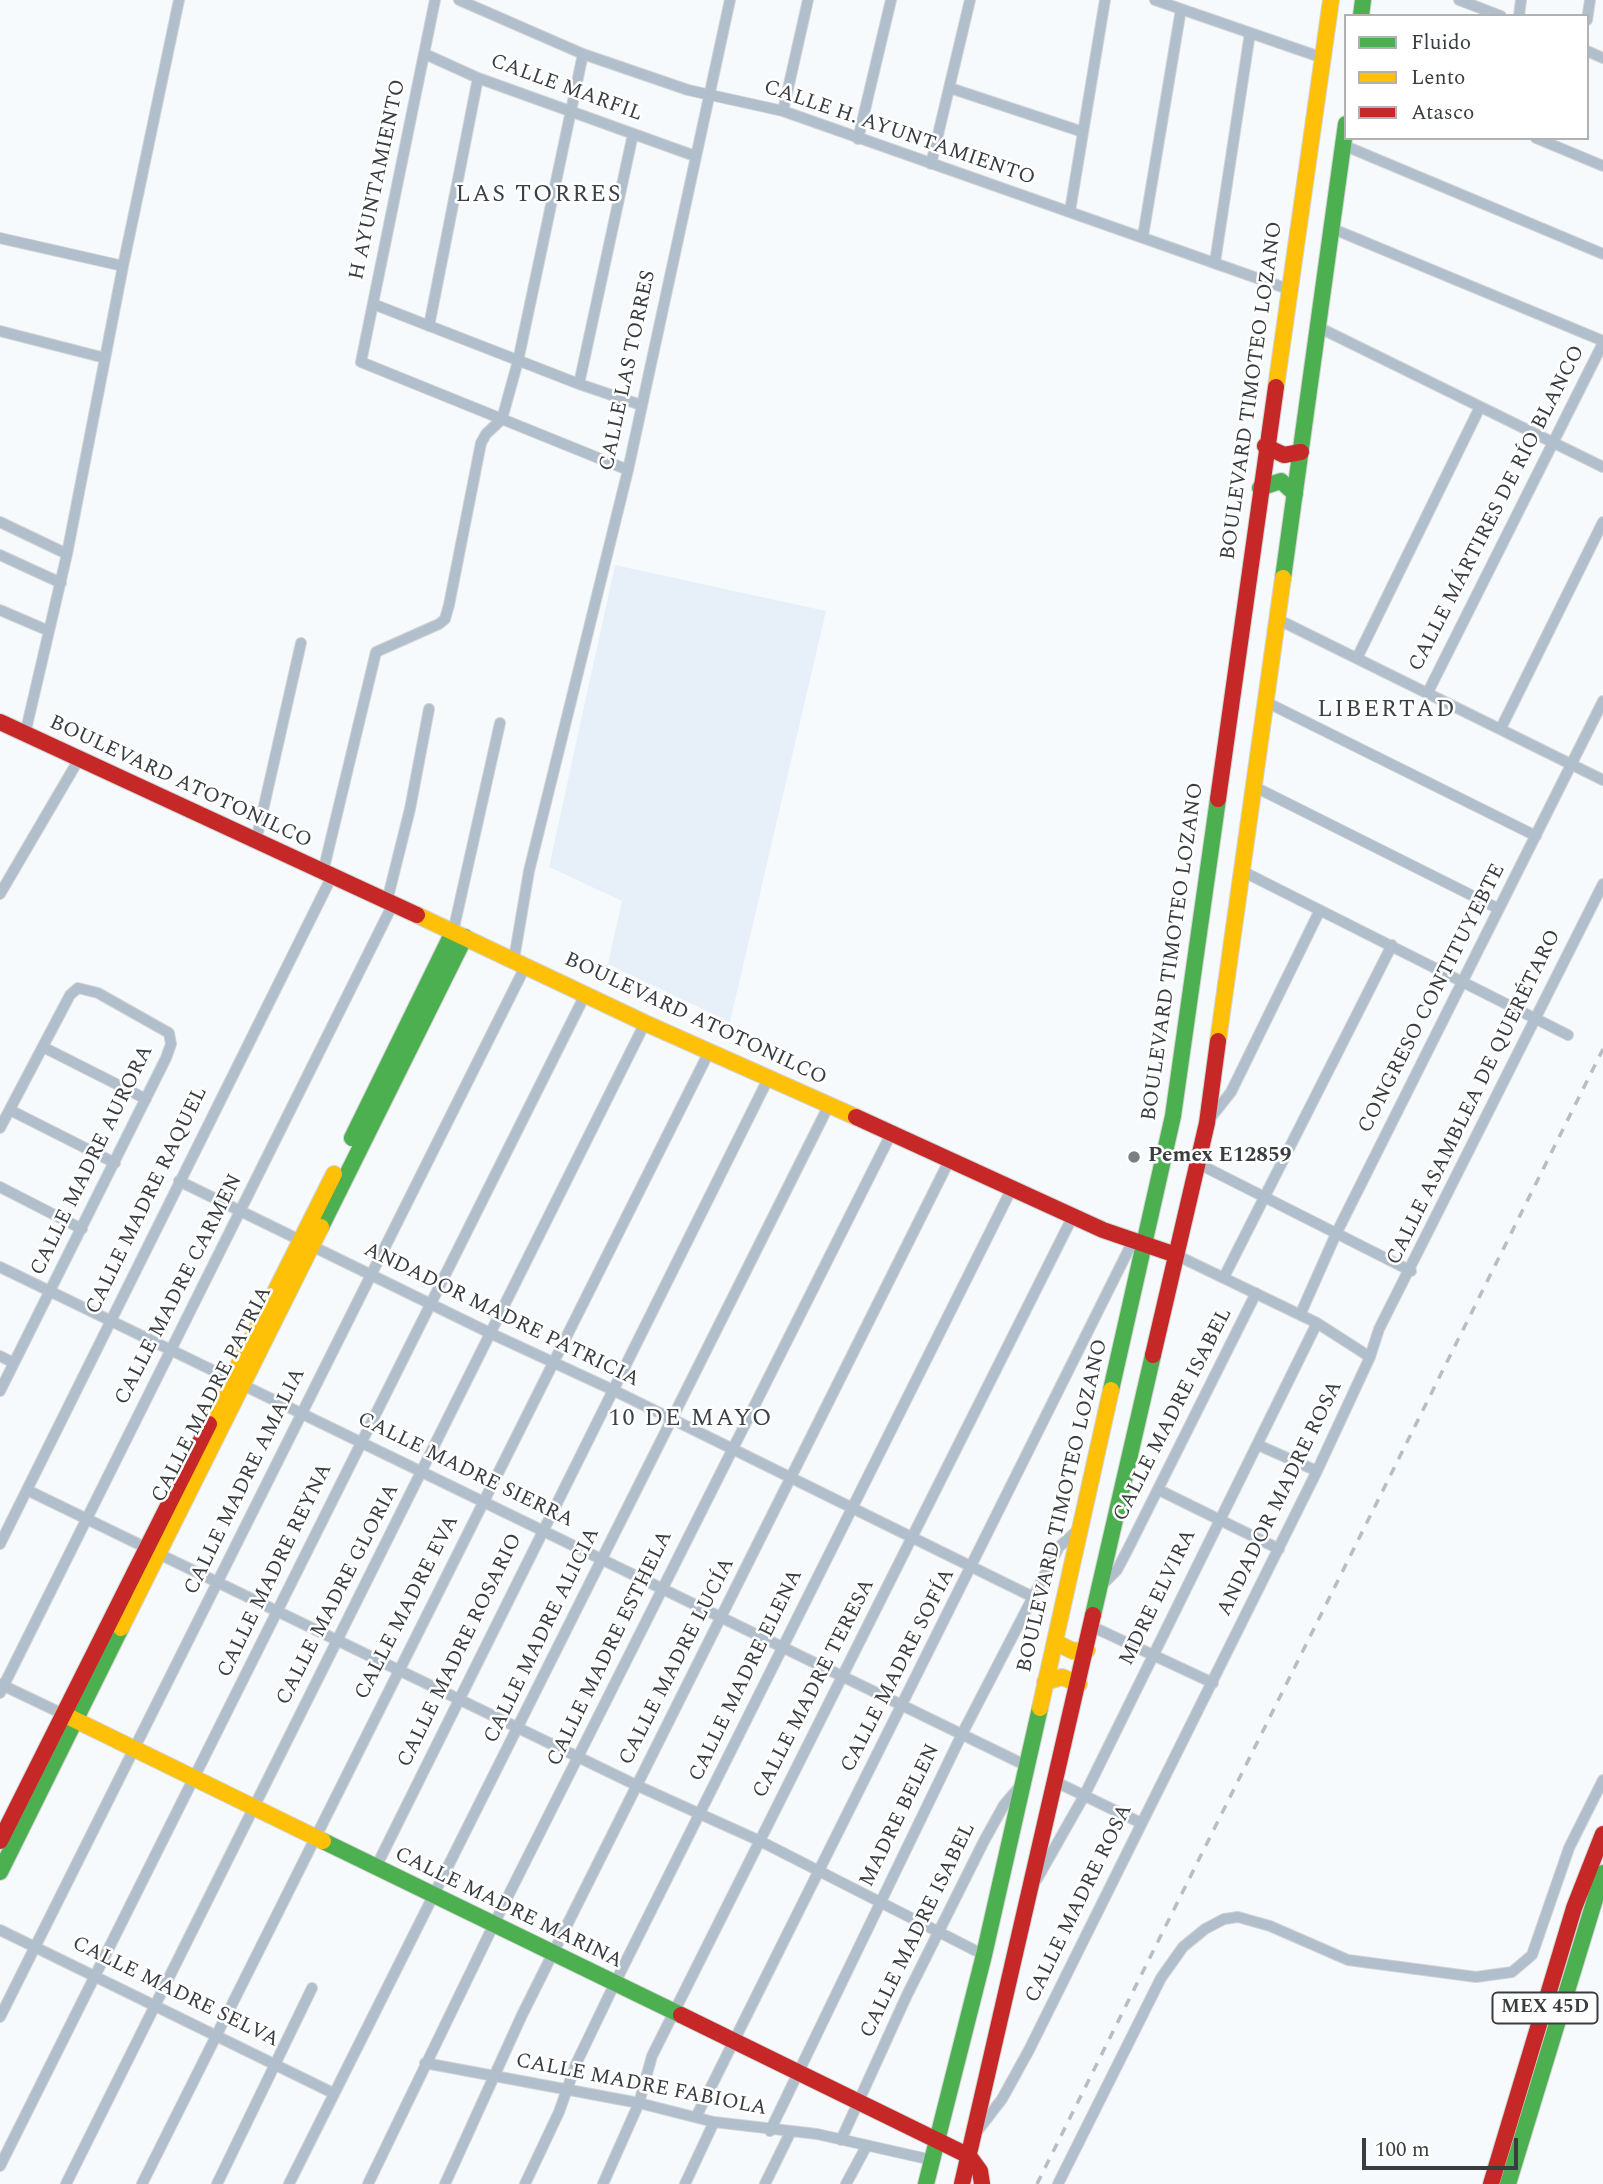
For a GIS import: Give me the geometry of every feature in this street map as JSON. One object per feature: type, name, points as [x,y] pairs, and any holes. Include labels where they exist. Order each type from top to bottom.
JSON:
[{"type":"main road","name":"BOULEVARD TIMOTEO LOZANO","points":[[926,2184],[984,1955],[1081,1527],[1139,1243],[1173,1116],[1265,446],[1331,0]]},
{"type":"main road","points":[[962,2184],[1093,1627],[1207,1123],[1344,138]]},
{"type":"main road","points":[[1265,446],[1284,455],[1301,452]]},
{"type":"main road","points":[[1260,488],[1281,481],[1292,488],[1295,494]]},
{"type":"main road","name":"BOULEVARD ATOTONILCO","points":[[0,722],[520,962],[645,1023],[1073,1216],[1176,1255]]},
{"type":"main road","name":"CALLE MADRE PATRIA","points":[[0,1872],[69,1718],[459,935]]},
{"type":"main road","points":[[1055,1642],[1073,1651],[1087,1650]]},
{"type":"main road","points":[[1045,1682],[1062,1677],[1079,1684]]},
{"type":"main road","name":"CALLE MADRE PATRIA","points":[[0,1842],[69,1718]]},
{"type":"main road","name":"CALLE MADRE MARINA","points":[[69,1718],[969,2155]]},
{"type":"main road","name":"MEX 45D","points":[[1491,2184],[1574,1908],[1603,1834]]},
{"type":"main road","name":"MEX 45D","points":[[1508,2184],[1603,1873]]},
{"type":"main road","points":[[969,2155],[980,2171],[982,2184]]},
{"type":"street","points":[[25,734],[61,583],[123,266],[179,0]]},
{"type":"street","name":"H AYUNTAMIENTO","points":[[435,0],[361,358],[367,365],[502,419]]},
{"type":"street","name":"CALLE H. AYUNTAMIENTO","points":[[459,0],[583,54],[709,95],[783,111],[1288,289]]},
{"type":"street","name":"CALLE LAS TORRES","points":[[560,748],[628,470],[730,0]]},
{"type":"street","points":[[783,111],[808,0]]},
{"type":"street","points":[[858,139],[891,0]]},
{"type":"street","points":[[931,164],[970,0]]},
{"type":"street","points":[[1070,211],[1105,0]]},
{"type":"street","points":[[1155,0],[1322,58]]},
{"type":"street","points":[[1459,0],[1496,14]]},
{"type":"street","points":[[1143,236],[1181,9]]},
{"type":"street","points":[[1215,262],[1250,33]]},
{"type":"street","name":"CALLE MARFIL","points":[[425,54],[478,78],[695,156]]},
{"type":"street","points":[[583,54],[518,361],[502,419],[628,470]]},
{"type":"street","points":[[429,326],[478,78]]},
{"type":"street","points":[[950,88],[1083,132]]},
{"type":"street","points":[[579,384],[633,134]]},
{"type":"street","points":[[1541,140],[1603,166]]},
{"type":"street","points":[[1343,145],[1603,254]]},
{"type":"street","points":[[1331,228],[1603,342]]},
{"type":"street","points":[[0,238],[123,266]]},
{"type":"street","points":[[373,304],[579,384],[642,405]]},
{"type":"street","points":[[1318,327],[1603,467]]},
{"type":"street","points":[[0,331],[105,358]]},
{"type":"street","name":"CALLE MÁRTIRES DE RÍO BLANCO","points":[[1428,692],[1603,342]]},
{"type":"street","points":[[1357,658],[1480,407]]},
{"type":"street","name":"CALLE MADRE RAQUEL","points":[[0,1544],[328,874],[370,668],[376,652],[439,624],[444,619],[481,443],[486,434],[502,419]]},
{"type":"street","points":[[0,522],[67,554]]},
{"type":"street","points":[[1501,728],[1603,522]]},
{"type":"street","points":[[0,555],[61,583]]},
{"type":"street","points":[[0,610],[49,631]]},
{"type":"street","points":[[1277,619],[1603,780]]},
{"type":"street","points":[[256,841],[301,643]]},
{"type":"street","name":"CONGRESO CONTITUYEBTE","points":[[1300,1315],[1336,1234],[1603,701]]},
{"type":"street","points":[[1266,702],[1536,836]]},
{"type":"street","name":"CALLE MADRE CARMEN","points":[[1,1688],[242,1212],[390,903],[429,709]]},
{"type":"street","points":[[459,935],[500,723]]},
{"type":"street","name":"CALLE MADRE AMALIA","points":[[0,2017],[372,1273],[520,962],[529,871],[560,748]]},
{"type":"street","points":[[2,888],[79,759]]},
{"type":"street","points":[[1255,787],[1499,909]]},
{"type":"street","points":[[1242,871],[1568,1035]]},
{"type":"street","name":"CALLE ASAMBLEA DE QUERÉTARO","points":[[1379,1329],[1411,1271],[1603,884]]},
{"type":"street","points":[[1207,1123],[1231,1092],[1320,910]]},
{"type":"street","points":[[1224,1277],[1392,945]]},
{"type":"street","name":"CALLE MADRE AURORA","points":[[0,1128],[74,991],[81,987],[157,1024],[172,1038],[166,1058],[115,1164],[0,1391]]},
{"type":"street","name":"CALLE MADRE REYNA","points":[[0,2166],[586,993]]},
{"type":"street","name":"CALLE MADRE GLORIA","points":[[66,2184],[645,1023]]},
{"type":"street","points":[[43,1047],[146,1099]]},
{"type":"street","name":"CALLE MADRE EVA","points":[[142,2184],[710,1051]]},
{"type":"street","name":"CALLE MADRE ROSARIO","points":[[376,1867],[769,1077]]},
{"type":"street","name":"CALLE MADRE ALICIA","points":[[289,2184],[830,1105]]},
{"type":"street","points":[[10,1110],[115,1164]]},
{"type":"street","name":"CALLE MADRE ESTHELA","points":[[368,2184],[494,1924],[891,1132]]},
{"type":"street","name":"CALLE MADRE LUCÍA","points":[[445,2184],[552,1954],[950,1159]]},
{"type":"street","points":[[1199,1164],[1411,1271]]},
{"type":"street","name":"ANDADOR MADRE PATRICIA","points":[[179,1181],[613,1390],[1033,1597]]},
{"type":"street","points":[[0,1186],[82,1229]]},
{"type":"street","name":"CALLE MADRE ELENA","points":[[525,2184],[614,1984],[1012,1188]]},
{"type":"street","name":"CALLE MADRE TERESA","points":[[603,2184],[639,2103],[647,2068],[674,2012],[841,1677],[914,1539],[1073,1216]]},
{"type":"street","name":"CALLE MADRE SOFÍA","points":[[696,2117],[901,1707],[1139,1243]]},
{"type":"street","name":"BOULEVARD ATOTONILCO","points":[[1176,1255],[1317,1323],[1370,1357]]},
{"type":"street","name":"CALLE MADRE SIERRA","points":[[0,1267],[1027,1766]]},
{"type":"street","name":"CALLE MADRE ISABEL","points":[[1101,1586],[1116,1570],[1159,1490],[1256,1293]]},
{"type":"street","name":"MDRE ELVIRA","points":[[1032,1888],[1084,1796],[1317,1323]]},
{"type":"street","name":"ANDADOR MADRE ROSA","points":[[1213,1683],[1317,1471],[1370,1357],[1379,1329]]},
{"type":"street","points":[[0,1356],[14,1363]]},
{"type":"street","points":[[1258,1445],[1317,1471]]},
{"type":"street","points":[[27,1490],[638,1786],[760,1841],[819,1874],[984,1955]]},
{"type":"street","points":[[1159,1490],[1279,1549]]},
{"type":"street","name":"MADRE BELEN","points":[[770,2131],[961,1736],[1059,1547],[1081,1527]]},
{"type":"street","points":[[1093,1627],[1213,1683]]},
{"type":"street","name":"CALLE MADRE ROSA","points":[[973,2136],[1002,2099],[1029,2050],[1213,1683]]},
{"type":"street","name":"CALLE MADRE MARINA","points":[[1,1688],[69,1718]]},
{"type":"street","points":[[1058,2184],[1151,1996],[1182,1947],[1205,1929],[1224,1919],[1238,1917],[1270,1926],[1348,1960],[1476,1977],[1513,1972],[1532,1955],[1569,1848],[1603,1780]]},
{"type":"street","points":[[1056,1782],[1141,1823]]},
{"type":"street","name":"CALLE MADRE ISABEL","points":[[841,2140],[995,1820],[1023,1783]]},
{"type":"street","name":"CALLE MADRE SELVA","points":[[0,1930],[333,2092]]},
{"type":"street","points":[[217,2184],[312,1988]]},
{"type":"street","name":"CALLE MADRE FABIOLA","points":[[425,2063],[639,2103],[714,2122],[770,2131],[791,2131],[932,2160]]},
{"type":"street","points":[[685,2184],[714,2122]]},
{"type":"street","points":[[765,2184],[791,2131]]},
{"type":"street","points":[[846,2184],[866,2147]]},
{"type":"shaded area","points":[[615,565],[826,611],[730,1022],[608,964],[622,901],[549,867]]},
{"type":"railway","points":[[1037,2184],[1603,1049]]},
{"type":"traffic: fast","points":[[1361,14],[1363,0]]},
{"type":"traffic: fast","points":[[1283,578],[1344,138]]},
{"type":"traffic: fast","points":[[1260,488],[1281,481],[1295,494]]},
{"type":"traffic: fast","points":[[1111,1390],[1173,1116],[1218,799]]},
{"type":"traffic: fast","points":[[352,1138],[453,932]]},
{"type":"traffic: fast","points":[[321,1227],[465,937]]},
{"type":"traffic: fast","points":[[1093,1615],[1153,1355]]},
{"type":"traffic: fast","points":[[0,1872],[121,1628]]},
{"type":"traffic: fast","points":[[926,2184],[984,1955],[1040,1708]]},
{"type":"traffic: fast","points":[[323,1841],[681,2015]]},
{"type":"traffic: fast","points":[[1508,2184],[1603,1873]]},
{"type":"traffic: slow","points":[[1276,387],[1331,0]]},
{"type":"traffic: slow","points":[[1218,1041],[1283,578]]},
{"type":"traffic: slow","points":[[417,915],[645,1023],[856,1117]]},
{"type":"traffic: slow","points":[[209,1424],[334,1174]]},
{"type":"traffic: slow","points":[[121,1628],[321,1227]]},
{"type":"traffic: slow","points":[[1040,1708],[1111,1390]]},
{"type":"traffic: slow","points":[[1055,1642],[1073,1651],[1087,1650]]},
{"type":"traffic: slow","points":[[1045,1682],[1062,1677],[1079,1684]]},
{"type":"traffic: slow","points":[[63,1714],[323,1841]]},
{"type":"traffic: jam","points":[[1218,799],[1276,387]]},
{"type":"traffic: jam","points":[[1265,446],[1284,455],[1301,452]]},
{"type":"traffic: jam","points":[[0,722],[417,915]]},
{"type":"traffic: jam","points":[[1153,1355],[1207,1123],[1218,1041]]},
{"type":"traffic: jam","points":[[856,1117],[1103,1230],[1176,1255]]},
{"type":"traffic: jam","points":[[0,1841],[209,1424]]},
{"type":"traffic: jam","points":[[962,2184],[1093,1615]]},
{"type":"traffic: jam","points":[[1491,2184],[1574,1908],[1603,1834]]},
{"type":"traffic: jam","points":[[681,2015],[969,2156],[980,2171],[982,2184]]},
{"type":"place","name":"Pemex E12859","points":[[1134,1157]]},
{"type":"district","name":"LAS TORRES","points":[[539,196]]},
{"type":"district","name":"LIBERTAD","points":[[1387,711]]},
{"type":"district","name":"10 DE MAYO","points":[[691,1420]]}]
